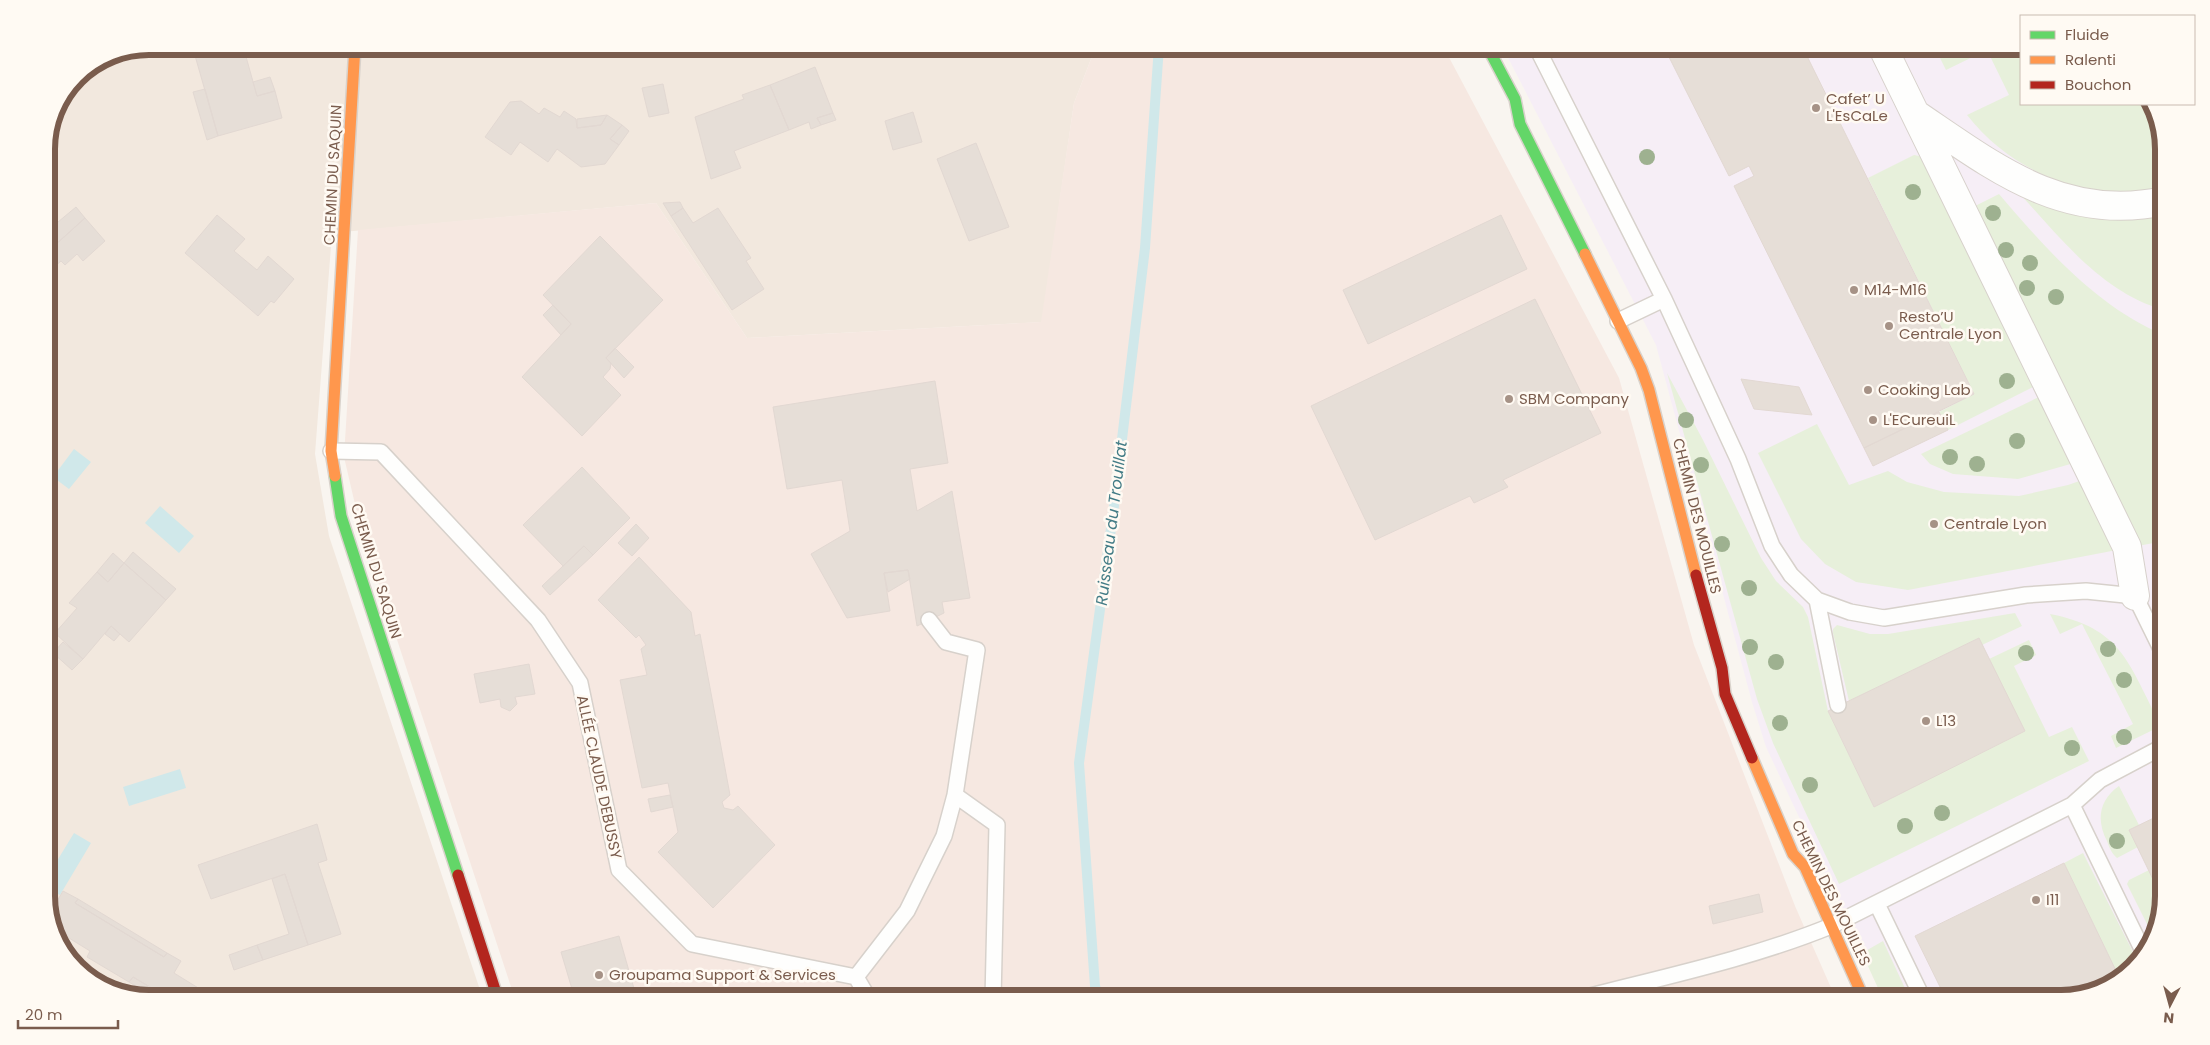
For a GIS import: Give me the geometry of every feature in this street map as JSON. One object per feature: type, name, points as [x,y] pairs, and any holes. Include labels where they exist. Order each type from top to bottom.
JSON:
[{"type":"street","name":"CHEMIN DU SAQUIN","points":[[354,55],[331,451],[340,516],[495,990]]},
{"type":"street","name":"CHEMIN DES MOUILLES","points":[[1492,55],[1515,99],[1520,124],[1642,368],[1705,613],[1722,668],[1726,694],[1793,854],[1805,867],[1860,990]]},
{"type":"street","points":[[1886,55],[2127,547],[2135,596]]},
{"type":"street","points":[[1915,114],[1991,165],[2029,187],[2094,205],[2137,207],[2155,203]]},
{"type":"lane","points":[[1541,55],[1664,299],[1738,459],[1772,546],[1792,575],[1816,600],[1850,612],[1884,618],[2026,595],[2086,592],[2135,596],[2155,637]]},
{"type":"lane","points":[[1618,321],[1664,299]]},
{"type":"lane","name":"ALLÉE CLAUDE DEBUSSY","points":[[331,451],[381,452],[538,620],[580,683],[619,870],[692,944],[856,977]]},
{"type":"lane","points":[[1816,600],[1838,705]]},
{"type":"lane","points":[[864,990],[856,977],[907,911],[944,836],[955,795],[977,650],[946,642],[929,620]]},
{"type":"lane","points":[[1613,990],[1798,940],[1831,926],[2072,805],[2100,780],[2155,751]]},
{"type":"lane","points":[[955,795],[997,825],[994,990]]},
{"type":"lane","points":[[2072,805],[2140,946]]},
{"type":"lane","points":[[1877,904],[1920,990]]},
{"type":"shaded area","points":[[142,55],[1093,55],[1074,103],[1042,322],[747,338],[656,203],[332,233],[315,454],[329,536],[480,990],[142,990],[113,983],[87,967],[78,958],[60,927],[55,903],[55,142],[58,124],[65,107],[78,87],[97,71],[118,60]]},
{"type":"shaded area","points":[[1093,55],[1448,55],[1619,378],[1694,645],[1795,906],[1832,990],[512,990],[361,530],[344,457],[358,230],[656,203],[747,338],[1041,322],[1074,103]]},
{"type":"shaded area","name":"Centrale Lyon","points":[[1507,55],[2020,55],[2020,105],[2144,105],[2150,118],[2155,142],[2155,896],[2153,915],[2148,932],[2136,953],[2123,967],[2097,983],[2074,989],[1881,990],[1766,747],[1752,702],[1656,345]]},
{"type":"green space","points":[[1938,55],[1977,55],[1946,70]]},
{"type":"green space","points":[[1989,55],[2020,55],[2020,105],[2144,105],[2150,118],[2155,142],[2155,188],[2136,191],[2109,191],[2082,187],[2055,180],[2007,154],[1986,136],[1967,115],[2009,95]]},
{"type":"green space","points":[[1914,155],[1919,156],[1926,162],[2035,386],[1948,430],[1939,412],[1974,394],[1868,178]]},
{"type":"green space","points":[[1999,194],[2054,255],[2094,292],[2116,309],[2155,330],[2155,543],[1908,590],[1856,582],[1825,564],[1801,539],[1758,453],[1817,424],[1849,485],[1888,471],[1907,482],[1944,492],[2019,496],[2068,485],[2102,473],[1973,207]]},
{"type":"green space","points":[[2020,194],[2155,211],[2155,307],[2142,302],[2102,278],[2067,246]]},
{"type":"green space","points":[[1667,373],[1703,440],[1761,558],[1776,581],[1803,607],[1808,617],[1828,711],[1874,807],[2024,731],[1989,659],[2029,640],[2036,655],[2014,666],[2049,737],[2072,727],[2089,761],[1839,884],[1773,743],[1757,699]]},
{"type":"green space","points":[[2041,396],[2074,463],[2018,479],[1953,474],[1930,464],[1921,454]]},
{"type":"green space","points":[[2015,613],[2022,626],[1982,645],[1979,638],[1849,701],[1833,633],[1833,629],[1837,625],[1870,634],[1888,634]]},
{"type":"green space","points":[[2050,614],[2074,620],[2093,628],[2119,650],[2155,714],[2155,729],[2116,748],[2111,736],[2133,724],[2082,624],[2060,634]]},
{"type":"green space","points":[[2119,786],[2139,825],[2129,830],[2138,847],[2117,858],[2111,850],[2101,826],[2101,811],[2107,798]]},
{"type":"green space","points":[[2083,853],[2134,955],[2128,963],[2116,972],[2064,863]]},
{"type":"green space","points":[[2149,870],[2155,883],[2154,909],[2149,929],[2127,884],[2129,880]]},
{"type":"green space","points":[[1883,941],[1906,990],[1879,990],[1862,953]]},
{"type":"water","points":[[74,449],[91,462],[69,489],[55,478],[55,474]]},
{"type":"water","points":[[160,506],[194,536],[179,553],[145,523]]},
{"type":"water","points":[[180,769],[186,788],[129,806],[123,787]]},
{"type":"water","points":[[74,833],[91,843],[60,895],[55,892],[55,864]]},
{"type":"building","points":[[195,55],[246,55],[257,96],[275,91],[282,118],[218,136]]},
{"type":"building","name":"M14-M16","points":[[1673,55],[1806,55],[1974,394],[1864,448],[1734,186],[1754,176],[1749,166],[1729,176],[1669,57]]},
{"type":"building","points":[[815,67],[833,113],[817,118],[821,125],[811,129],[809,122],[789,130],[770,85]]},
{"type":"building","points":[[270,77],[275,91],[257,96],[253,82]]},
{"type":"building","points":[[663,84],[669,113],[649,117],[642,88]]},
{"type":"building","points":[[770,85],[789,130],[734,151],[741,168],[711,179],[695,117],[744,99],[742,95]]},
{"type":"building","points":[[205,89],[218,136],[207,140],[193,92]]},
{"type":"building","points":[[521,101],[539,114],[544,108],[560,117],[564,111],[576,119],[577,128],[601,125],[607,115],[622,125],[610,139],[619,145],[605,164],[581,167],[557,149],[548,162],[520,142],[511,155],[485,137],[510,102]]},
{"type":"building","points":[[913,112],[922,142],[893,150],[885,121]]},
{"type":"building","points":[[833,113],[836,120],[821,125],[817,118]]},
{"type":"building","points":[[607,115],[601,125],[577,128],[577,119]]},
{"type":"building","points":[[622,125],[629,131],[619,145],[610,139]]},
{"type":"building","points":[[976,143],[1009,227],[969,241],[937,159]]},
{"type":"building","points":[[680,202],[683,208],[671,216],[663,203]]},
{"type":"building","points":[[76,207],[85,218],[55,245],[55,224]]},
{"type":"building","points":[[683,208],[693,223],[718,208],[751,258],[746,261],[764,289],[732,310],[671,216]]},
{"type":"building","points":[[217,215],[245,239],[234,251],[257,270],[268,256],[294,279],[274,303],[271,301],[258,316],[185,253]]},
{"type":"building","points":[[1501,215],[1527,269],[1368,344],[1343,290]]},
{"type":"building","points":[[85,218],[105,241],[83,261],[77,254],[65,265],[61,261],[55,266],[55,245]]},
{"type":"building","points":[[600,236],[663,300],[606,358],[611,363],[610,369],[603,377],[621,395],[582,436],[522,377],[571,324],[543,295]]},
{"type":"building","points":[[1535,299],[1601,433],[1503,480],[1508,487],[1474,503],[1470,496],[1375,540],[1311,406]]},
{"type":"building","points":[[553,305],[571,324],[561,335],[543,315]]},
{"type":"building","points":[[615,348],[634,367],[624,378],[606,358]]},
{"type":"building","points":[[1741,379],[1799,387],[1812,415],[1754,409]]},
{"type":"building","points":[[935,381],[948,463],[910,469],[917,511],[952,491],[970,598],[942,602],[944,613],[917,626],[908,570],[884,573],[890,611],[847,618],[811,554],[850,531],[842,480],[787,489],[773,407]]},
{"type":"building","points":[[1939,412],[1948,430],[1873,466],[1864,448]]},
{"type":"building","points":[[582,467],[630,518],[593,555],[584,546],[563,566],[523,525]]},
{"type":"building","points":[[636,524],[649,538],[632,556],[618,543]]},
{"type":"building","points":[[584,546],[593,555],[550,595],[542,586]]},
{"type":"building","points":[[133,552],[176,589],[166,600],[124,563]]},
{"type":"building","points":[[113,553],[124,563],[108,582],[97,572]]},
{"type":"building","points":[[639,557],[691,612],[695,636],[700,634],[730,795],[722,802],[724,808],[733,810],[738,806],[775,845],[713,908],[658,852],[678,832],[668,783],[642,788],[620,680],[647,675],[641,649],[646,645],[639,635],[636,638],[598,600]]},
{"type":"building","points":[[124,563],[166,600],[129,642],[111,626],[83,659],[55,633],[77,608],[69,603],[97,572],[108,582]]},
{"type":"building","points":[[908,570],[910,579],[888,592],[884,573]]},
{"type":"building","points":[[111,626],[120,634],[114,641],[105,634]]},
{"type":"building","name":"L13","points":[[1979,638],[2025,731],[1874,807],[1828,711]]},
{"type":"building","points":[[63,642],[83,659],[72,670],[55,655],[55,651]]},
{"type":"building","points":[[529,664],[535,694],[515,697],[517,704],[510,711],[501,707],[500,699],[480,703],[474,674]]},
{"type":"building","points":[[670,795],[673,807],[651,812],[648,799]]},
{"type":"building","points":[[2155,817],[2155,884],[2129,830]]},
{"type":"building","points":[[317,824],[327,860],[318,863],[341,934],[308,945],[285,874],[211,899],[198,865]]},
{"type":"building","name":"I11","points":[[2064,863],[2116,972],[2097,983],[2074,989],[1942,990],[1915,936]]},
{"type":"building","points":[[285,874],[308,945],[263,960],[257,945],[289,934],[272,879]]},
{"type":"building","points":[[63,891],[78,899],[75,903],[164,957],[167,953],[181,961],[174,973],[202,990],[155,990],[133,977],[129,982],[87,957],[90,951],[63,935],[55,904]]},
{"type":"building","points":[[1759,894],[1763,912],[1713,924],[1709,906]]},
{"type":"building","points":[[78,899],[167,953],[164,957],[75,903]]},
{"type":"building","name":"Groupama Support & Services","points":[[619,936],[634,990],[572,990],[561,952]]},
{"type":"building","points":[[257,945],[263,960],[234,970],[229,955]]},
{"type":"building","points":[[133,977],[155,990],[142,990],[129,982]]},
{"type":"waterway","name":"Ruisseau du Trouillat","points":[[1096,990],[1079,763],[1113,514],[1145,248],[1158,55]]},
{"type":"traffic: fast","points":[[1492,55],[1515,99],[1520,124],[1585,254]]},
{"type":"traffic: fast","points":[[335,476],[341,516],[458,875]]},
{"type":"traffic: slow","points":[[335,476],[331,451],[354,55]]},
{"type":"traffic: slow","points":[[1585,254],[1641,368],[1649,390],[1696,575]]},
{"type":"traffic: slow","points":[[1752,758],[1793,854],[1805,867],[1860,990]]},
{"type":"traffic: jam","points":[[1696,575],[1722,668],[1725,694],[1752,758]]},
{"type":"traffic: jam","points":[[458,875],[495,990]]},
{"type":"place","name":"Cafet’ U L'EsCaLe","points":[[1816,108]]},
{"type":"place","name":"M14-M16","points":[[1854,290]]},
{"type":"place","name":"Resto’U Centrale Lyon","points":[[1889,326]]},
{"type":"place","name":"Cooking Lab","points":[[1868,390]]},
{"type":"place","name":"SBM Company","points":[[1509,399]]},
{"type":"place","name":"L'ECureuiL","points":[[1873,420]]},
{"type":"place","name":"Centrale Lyon","points":[[1934,524]]},
{"type":"place","name":"L13","points":[[1926,721]]},
{"type":"place","name":"I11","points":[[2036,900]]},
{"type":"place","name":"Groupama Support & Services","points":[[599,975]]}]
